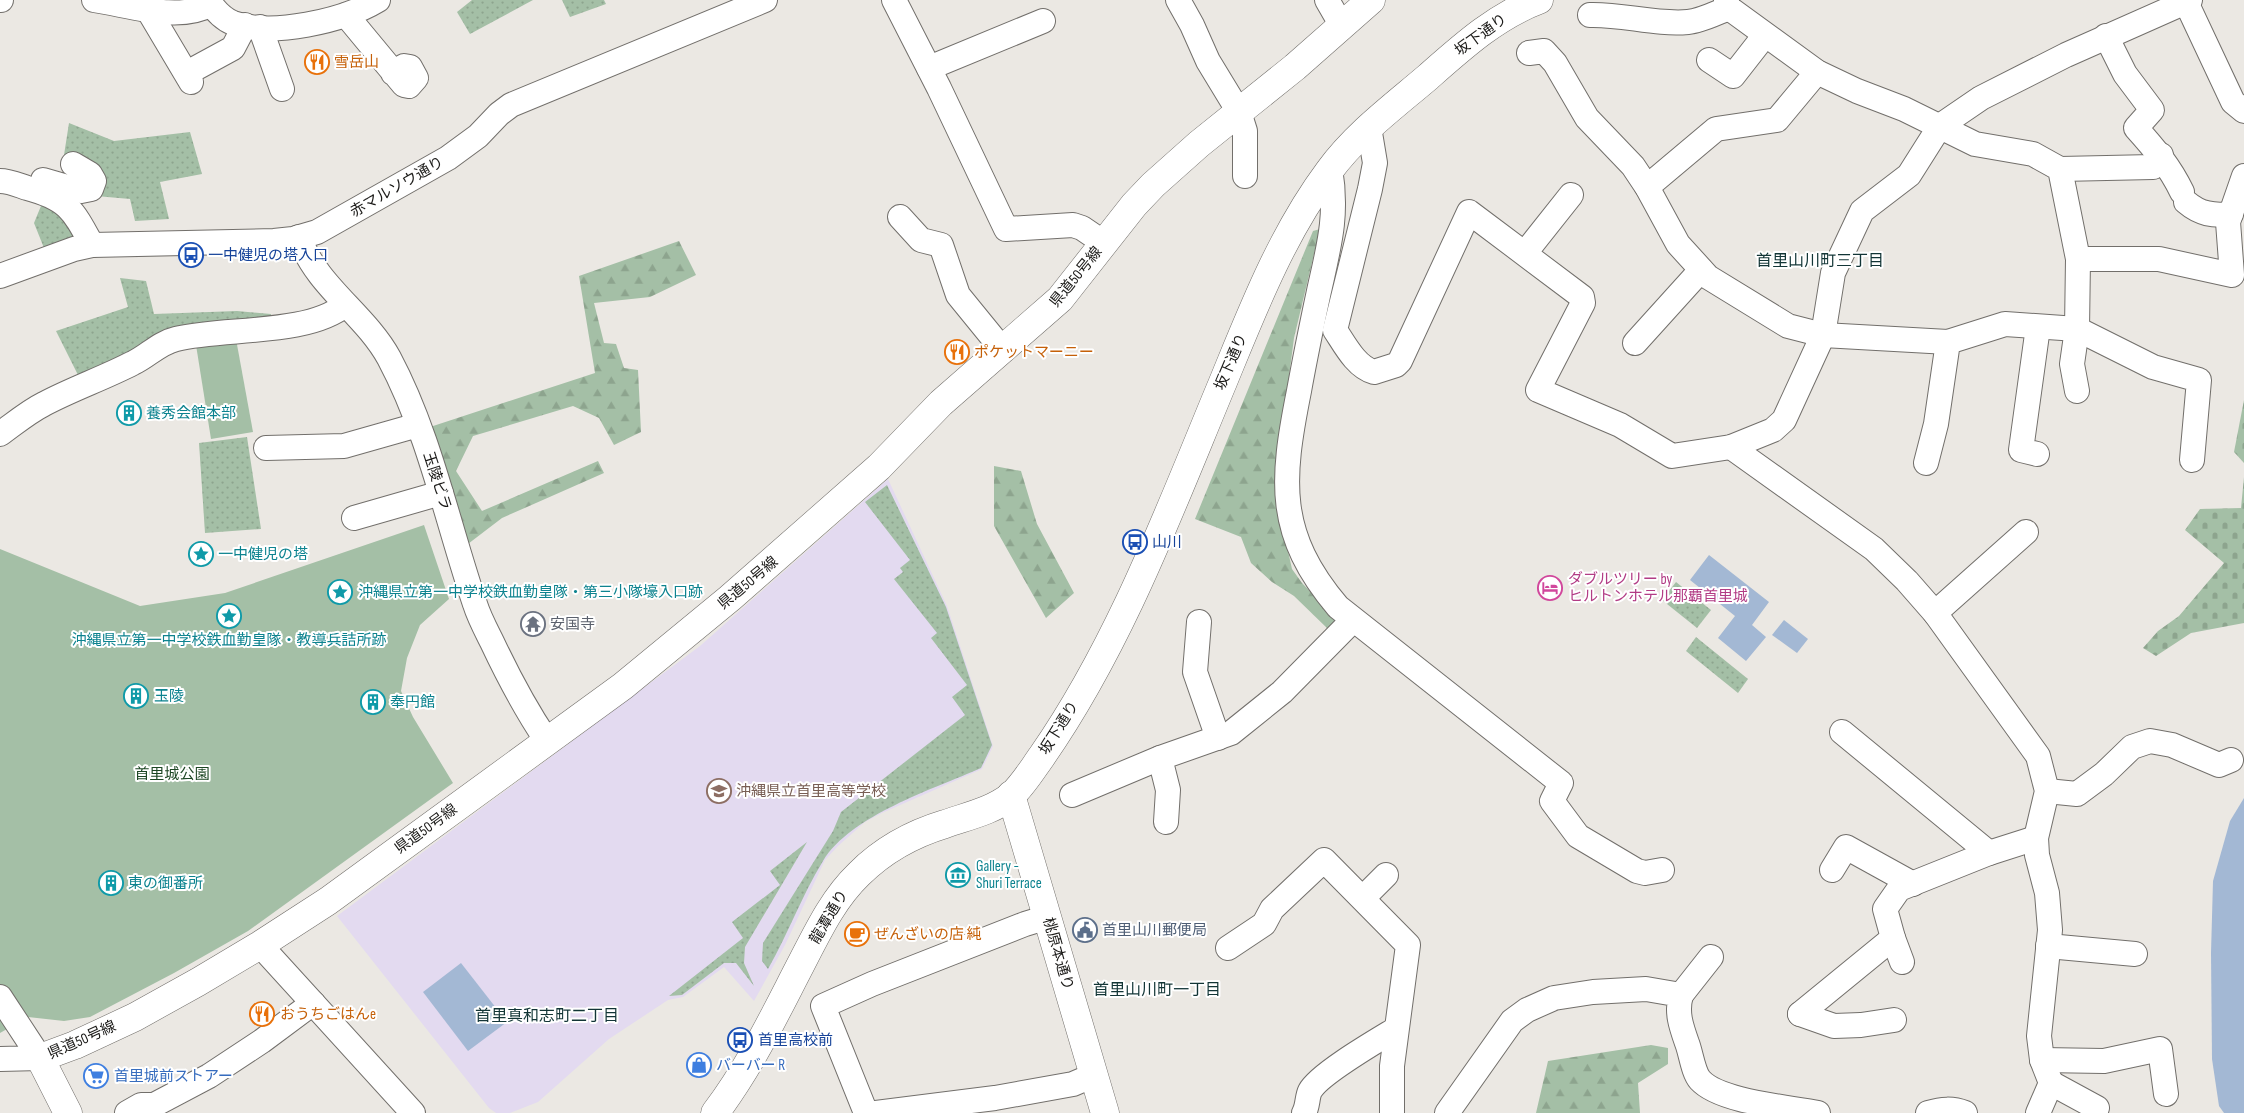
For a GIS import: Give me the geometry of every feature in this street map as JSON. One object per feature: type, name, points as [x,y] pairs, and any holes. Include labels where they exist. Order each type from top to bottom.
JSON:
[{"type":"main road","name":"県道50号線","points":[[40,1058],[75,1045],[134,1017],[260,945],[328,901],[623,686],[782,553],[886,460],[941,403],[1060,298],[1153,185],[1371,0]]},
{"type":"main road","name":"坂下通り","points":[[1011,795],[1029,775],[1053,739],[1118,624],[1151,554],[1260,293],[1306,205],[1330,168],[1369,127],[1481,32],[1511,13],[1539,0]]},
{"type":"main road","name":"桃原本通り","points":[[1011,795],[1105,1113]]},
{"type":"main road","name":"龍潭通り","points":[[715,1113],[746,1065],[828,913],[857,876],[883,853],[909,837],[982,812],[1011,795]]},
{"type":"main road","points":[[40,1058],[68,1113]]},
{"type":"street","points":[[94,0],[173,13],[191,13],[210,2],[228,20],[252,26],[304,24],[346,15],[378,0]]},
{"type":"street","points":[[894,0],[929,68],[1006,229],[1073,225],[1082,228],[1104,243]]},
{"type":"street","points":[[1178,0],[1192,25],[1208,62],[1239,112],[1245,131],[1245,176]]},
{"type":"street","points":[[1327,0],[1342,26]]},
{"type":"street","points":[[1369,127],[1375,163],[1335,330],[1349,351],[1369,371],[1374,372],[1396,365],[1400,361],[1469,212],[1582,297],[1583,303],[1538,390],[1620,424],[1672,456],[1731,446],[1773,430],[1784,420],[1824,335],[1833,273],[1862,211],[1909,175],[1940,126],[1981,98],[2106,36],[2188,1],[2232,102],[2244,111]]},
{"type":"street","name":"赤マルソウ通り","points":[[0,276],[74,249],[92,245],[274,241],[299,238],[335,223],[448,158],[478,136],[499,114],[511,106],[757,2]]},
{"type":"street","points":[[1590,15],[1612,14],[1661,22],[1690,22],[1727,4],[1765,35],[1816,72],[1856,91],[1904,109],[1975,144],[2033,154],[2060,169],[2153,167],[2161,155]]},
{"type":"street","points":[[147,8],[189,78],[233,48],[252,26]]},
{"type":"street","points":[[346,15],[393,73]]},
{"type":"street","points":[[929,68],[1043,21]]},
{"type":"street","points":[[252,26],[282,89]]},
{"type":"street","points":[[1709,60],[1733,76],[1765,35]]},
{"type":"street","points":[[2106,36],[2125,74],[2152,110],[2136,128],[2161,155],[2184,197],[2195,210],[2216,216],[2230,214]]},
{"type":"street","points":[[1529,53],[1544,51],[1555,63],[1587,118],[1632,166],[1648,187],[1678,244],[1708,278],[1788,326],[1824,335],[1948,342],[2005,324],[2077,329],[2153,367],[2199,380],[2192,460]]},
{"type":"street","points":[[1648,187],[1716,129],[1777,120],[1816,72]]},
{"type":"street","points":[[36,190],[40,180],[81,192],[91,189],[94,181],[90,174],[73,164]]},
{"type":"street","points":[[1330,168],[1334,194],[1333,231],[1293,419],[1286,478],[1292,526],[1300,548],[1323,589],[1353,620],[1561,783],[1552,801],[1578,836],[1637,871],[1645,873],[1662,870]]},
{"type":"street","points":[[2060,169],[2078,259],[2077,329],[2072,364],[2077,391]]},
{"type":"street","points":[[2078,259],[2159,259],[2238,283],[2228,222],[2244,176]]},
{"type":"street","points":[[0,181],[47,193],[66,204],[74,212],[92,245]]},
{"type":"street","points":[[1525,253],[1572,195]]},
{"type":"street","points":[[900,217],[921,240],[941,245],[958,295],[1002,349]]},
{"type":"street","name":"玉陵ビラ","points":[[299,238],[308,259],[378,343],[388,358],[418,425],[477,611],[506,672],[547,741]]},
{"type":"street","points":[[1634,343],[1702,270]]},
{"type":"street","points":[[0,434],[43,404],[136,362],[158,346],[174,339],[199,334],[286,326],[335,312],[345,305]]},
{"type":"street","points":[[2037,454],[2021,450],[2038,327]]},
{"type":"street","points":[[1926,463],[1936,424],[1948,342]]},
{"type":"street","points":[[266,448],[344,446],[418,425]]},
{"type":"street","points":[[1731,446],[1874,549],[1907,580],[1935,613],[2038,756],[2047,791],[2036,838],[2037,855],[2047,893],[2050,930],[2039,1036],[2042,1060],[2051,1083],[2097,1108]]},
{"type":"street","points":[[354,518],[441,493]]},
{"type":"street","points":[[1935,613],[2026,532]]},
{"type":"street","points":[[1072,795],[1160,758],[1231,733],[1282,692],[1353,620]]},
{"type":"street","points":[[1199,622],[1195,672],[1218,738]]},
{"type":"street","points":[[1842,732],[1990,853]]},
{"type":"street","points":[[2047,791],[2077,794],[2104,774],[2132,746],[2150,741],[2172,745],[2219,765],[2231,760]]},
{"type":"street","points":[[1160,758],[1168,790],[1166,822]]},
{"type":"street","points":[[1902,962],[1885,909],[1899,890],[1990,853],[2036,838]]},
{"type":"street","points":[[1832,870],[1846,847],[1914,884]]},
{"type":"street","points":[[1228,948],[1264,924],[1272,909],[1324,860],[1363,898],[1408,945],[1392,1066],[1392,1113]]},
{"type":"street","points":[[1363,898],[1386,875]]},
{"type":"street","points":[[866,1113],[823,1006],[872,984],[1025,924],[1048,918]]},
{"type":"street","points":[[1893,938],[1800,1014],[1834,1026],[1860,1025],[1894,1020]]},
{"type":"street","points":[[260,945],[413,1113]]},
{"type":"street","points":[[2048,946],[2135,954]]},
{"type":"street","points":[[1710,957],[1681,995],[1677,1008],[1681,1027],[1700,1079],[1713,1089],[1730,1097],[1818,1113]]},
{"type":"street","points":[[1447,1113],[1512,1021],[1527,1010],[1554,998],[1593,992],[1646,989],[1681,995]]},
{"type":"street","points":[[0,997],[40,1058]]},
{"type":"street","points":[[127,1113],[141,1105],[154,1105],[209,1076],[262,1041],[313,1002]]},
{"type":"street","points":[[1304,1113],[1309,1103],[1309,1092],[1316,1083],[1372,1043],[1396,1029]]},
{"type":"street","points":[[2042,1060],[2104,1061],[2160,1049],[2166,1094]]},
{"type":"street","points":[[0,1059],[40,1058]]},
{"type":"street","points":[[876,1113],[1005,1096],[1073,1084],[1094,1076]]},
{"type":"street","points":[[2038,1113],[2051,1083]]},
{"type":"street","points":[[1928,1113],[1944,1109],[1965,1113]]},
{"type":"shaded area","name":"沖縄県立首里高等学校","points":[[888,479],[947,606],[993,746],[982,769],[865,822],[838,846],[825,860],[785,945],[754,1001],[724,967],[683,997],[668,1000],[609,1039],[538,1102],[510,1113],[496,1113],[489,1108],[337,916],[700,646]]},
{"type":"green space","points":[[472,0],[533,0],[470,34],[457,12]]},
{"type":"green space","points":[[562,0],[604,0],[606,4],[570,17]]},
{"type":"green space","points":[[69,123],[114,141],[190,132],[202,174],[160,182],[169,219],[135,221],[130,199],[96,196],[98,179],[64,155]]},
{"type":"green space","points":[[43,201],[65,213],[77,240],[44,248],[34,223]]},
{"type":"green space","points":[[1320,229],[1294,338],[1278,461],[1284,533],[1292,569],[1337,622],[1329,630],[1294,596],[1272,582],[1251,563],[1241,537],[1195,519],[1313,231]]},
{"type":"green space","points":[[679,241],[696,275],[650,297],[594,303],[604,343],[616,344],[624,368],[638,370],[641,432],[614,445],[599,418],[573,406],[473,436],[456,471],[482,511],[598,461],[604,473],[502,518],[464,547],[427,428],[595,373],[579,276]]},
{"type":"green space","points":[[120,278],[146,281],[154,314],[237,311],[271,314],[271,322],[80,379],[56,331],[128,307]]},
{"type":"green space","points":[[236,339],[253,432],[211,439],[196,345]]},
{"type":"green space","points":[[2244,400],[2244,463],[2234,452]]},
{"type":"green space","points":[[247,437],[261,529],[205,533],[199,443]]},
{"type":"green space","points":[[994,466],[1021,471],[1037,524],[1074,593],[1046,618],[994,526]]},
{"type":"green space","points":[[2244,477],[2244,623],[2191,633],[2156,656],[2143,648],[2158,631],[2179,616],[2224,563],[2185,530],[2200,509],[2241,508]]},
{"type":"green space","points":[[887,485],[946,607],[992,745],[981,768],[895,805],[853,830],[836,845],[815,874],[768,969],[762,961],[763,943],[833,831],[841,812],[965,715],[952,697],[967,685],[931,638],[937,633],[894,579],[903,572],[900,568],[910,560],[865,502]]},
{"type":"green space","name":"首里城公園","points":[[424,525],[449,599],[420,625],[407,658],[401,691],[413,717],[453,783],[248,931],[174,973],[90,1017],[64,1021],[28,1017],[0,1033],[0,549],[140,606],[225,593]]},
{"type":"green space","points":[[1676,582],[1711,610],[1697,628],[1662,600]]},
{"type":"green space","points":[[1696,637],[1748,679],[1738,693],[1686,651]]},
{"type":"green space","points":[[807,842],[745,947],[744,963],[754,986],[736,963],[724,963],[682,995],[669,996],[743,938],[732,922],[780,885],[770,871]]},
{"type":"green space","points":[[1651,1045],[1668,1048],[1668,1064],[1638,1083],[1640,1113],[1536,1113],[1548,1061]]},
{"type":"water","points":[[1709,555],[1769,602],[1752,625],[1766,637],[1746,661],[1718,638],[1735,616],[1690,580]]},
{"type":"water","points":[[1784,620],[1808,639],[1797,653],[1772,635]]},
{"type":"water","points":[[2244,798],[2244,1113],[2224,1113],[2219,1106],[2212,1059],[2211,953],[2213,881],[2230,821]]},
{"type":"water","points":[[461,963],[507,1022],[468,1051],[423,992]]},
{"type":"place","name":"雪岳山","points":[[317,62]]},
{"type":"place","name":"一中健児の塔入口","points":[[191,255]]},
{"type":"place","name":"ポケットマーニー","points":[[957,352]]},
{"type":"place","name":"養秀会館本部","points":[[129,413]]},
{"type":"place","name":"山川","points":[[1135,542]]},
{"type":"place","name":"一中健児の塔","points":[[201,554]]},
{"type":"place","name":"ダブルツリー by ヒルトンホテル那覇首里城","points":[[1550,588]]},
{"type":"place","name":"沖縄県立第一中学校鉄血勤皇隊・第三小隊壕入口跡","points":[[340,592]]},
{"type":"place","name":"沖縄県立第一中学校鉄血勤皇隊・教導兵詰所跡","points":[[229,616]]},
{"type":"place","name":"安国寺","points":[[533,624]]},
{"type":"place","name":"玉陵","points":[[136,696]]},
{"type":"place","name":"奉円館","points":[[373,702]]},
{"type":"place","name":"沖縄県立首里高等学校","points":[[719,791]]},
{"type":"place","name":"Gallery - Shuri Terrace","points":[[958,875]]},
{"type":"place","name":"東の御番所","points":[[111,883]]},
{"type":"place","name":"首里山川郵便局","points":[[1085,930]]},
{"type":"place","name":"ぜんざいの店 純","points":[[857,934]]},
{"type":"place","name":"おうちごはんe","points":[[262,1014]]},
{"type":"place","name":"首里高校前","points":[[740,1040]]},
{"type":"place","name":"バーバー R","points":[[699,1065]]},
{"type":"place","name":"首里城前ストアー","points":[[96,1076]]},
{"type":"district","name":"首里山川町三丁目","points":[[1820,261]]},
{"type":"district","name":"首里山川町一丁目","points":[[1157,990]]},
{"type":"district","name":"首里真和志町二丁目","points":[[547,1016]]}]
